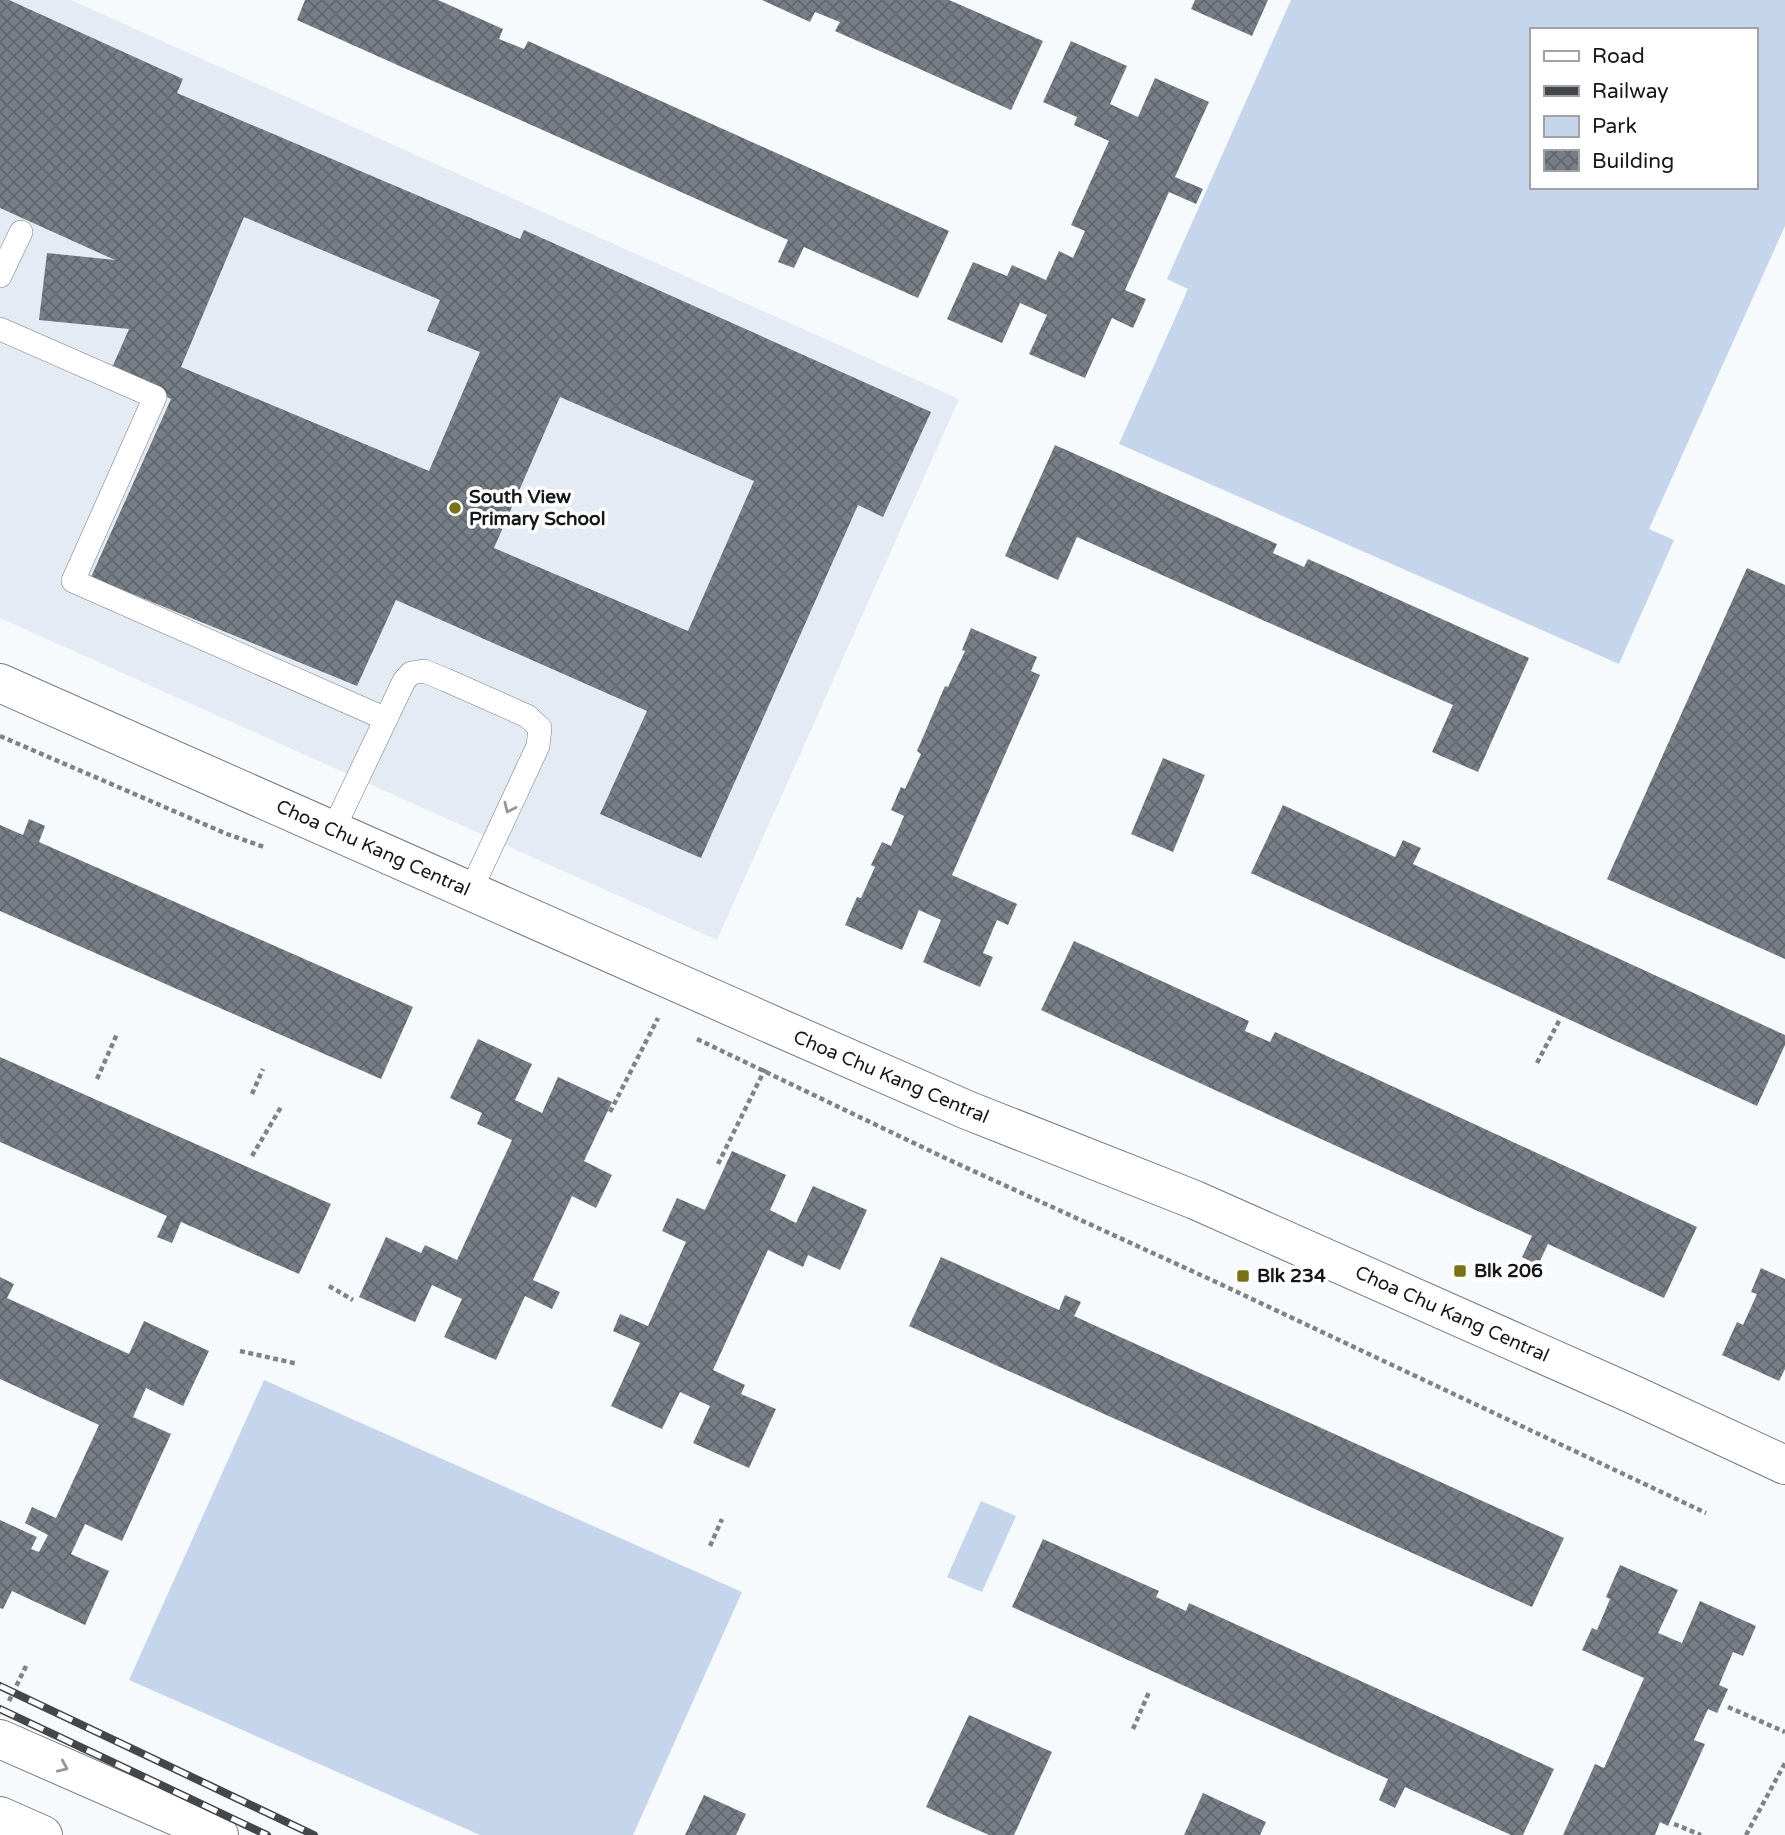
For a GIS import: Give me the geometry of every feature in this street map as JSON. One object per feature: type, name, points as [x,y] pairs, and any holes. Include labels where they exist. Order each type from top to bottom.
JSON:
[{"type":"street","name":"Choa Chu Kang Central","points":[[0,683],[783,1030],[992,1120],[1195,1200],[1785,1465]]},
{"type":"street","points":[[0,1740],[219,1835]]},
{"type":"street","points":[[0,1816],[43,1835]]},
{"type":"lane","points":[[0,276],[21,232]]},
{"type":"lane","points":[[0,329],[155,397],[73,582],[386,719]]},
{"type":"lane","points":[[333,830],[404,681],[411,673],[424,671],[527,716],[540,728],[538,746],[470,892]]},
{"type":"path","points":[[0,736],[227,834],[275,850]]},
{"type":"path","points":[[610,1112],[674,982]]},
{"type":"path","points":[[1537,1063],[1560,1019]]},
{"type":"path","points":[[657,1020],[669,1025]]},
{"type":"path","points":[[718,1164],[783,1030]]},
{"type":"path","points":[[97,1079],[117,1034]]},
{"type":"path","points":[[693,1037],[945,1158],[1216,1282],[1706,1513]]},
{"type":"path","points":[[252,1094],[263,1069]]},
{"type":"path","points":[[252,1156],[281,1107]]},
{"type":"path","points":[[329,1286],[353,1300]]},
{"type":"path","points":[[240,1351],[298,1364]]},
{"type":"path","points":[[710,1546],[722,1519]]},
{"type":"path","points":[[9,1699],[27,1664]]},
{"type":"path","points":[[1133,1728],[1149,1692]]},
{"type":"path","points":[[1728,1707],[1785,1732]]},
{"type":"path","points":[[1746,1835],[1785,1763]]},
{"type":"path","points":[[1674,1824],[1701,1835]]},
{"type":"shaded area","name":"South View Primary School","points":[[0,0],[71,0],[959,399],[717,940],[0,618]]},
{"type":"green space","points":[[1291,0],[1785,0],[1785,226],[1649,529],[1674,540],[1619,664],[1119,444],[1188,289],[1167,279]]},
{"type":"green space","points":[[264,1380],[742,1592],[633,1835],[480,1835],[129,1680]]},
{"type":"green space","points":[[981,1501],[1016,1516],[982,1592],[947,1577]]},
{"type":"building","points":[[0,0],[9,0],[183,79],[177,93],[520,239],[524,230],[931,412],[883,517],[858,505],[701,858],[600,814],[647,711],[396,600],[357,686],[91,577],[171,399],[111,370],[129,329],[39,320],[47,253],[115,260],[0,208]],"holes":[[[244,217],[440,300],[427,331],[480,352],[429,471],[181,367]],[[560,397],[754,481],[688,631],[494,548]]]},
{"type":"building","points":[[305,0],[438,0],[503,29],[499,39],[524,49],[528,41],[949,231],[918,298],[804,247],[794,268],[778,262],[788,240],[297,20]]},
{"type":"building","points":[[762,0],[949,0],[1043,41],[1011,110],[835,31],[840,22],[815,12],[810,22]]},
{"type":"building","points":[[1195,0],[1268,0],[1252,36],[1191,9]]},
{"type":"building","points":[[1071,41],[1127,66],[1110,104],[1138,117],[1155,78],[1209,102],[1175,177],[1203,189],[1196,204],[1169,192],[1125,290],[1146,299],[1133,328],[1112,318],[1085,378],[1029,354],[1047,315],[1020,303],[1002,343],[947,319],[973,262],[1007,276],[1012,265],[1046,280],[1059,251],[1073,258],[1085,231],[1071,225],[1109,141],[1074,125],[1077,117],[1043,102]]},
{"type":"building","points":[[1055,445],[1277,544],[1273,553],[1304,567],[1308,559],[1529,658],[1478,772],[1432,752],[1453,705],[1077,537],[1058,580],[1005,556]]},
{"type":"building","points":[[1747,568],[1785,585],[1785,959],[1607,879]]},
{"type":"building","points":[[971,628],[1037,657],[1031,671],[1040,675],[952,875],[1017,904],[1008,925],[997,920],[983,953],[993,957],[980,987],[923,962],[941,920],[919,910],[902,950],[845,925],[857,897],[861,898],[875,867],[871,865],[882,842],[891,846],[904,816],[891,810],[901,787],[905,789],[921,754],[917,751],[945,686],[948,687],[965,651],[962,650]]},
{"type":"building","points":[[1163,758],[1205,775],[1173,852],[1131,834]]},
{"type":"building","points":[[1283,805],[1395,857],[1403,840],[1421,848],[1413,864],[1785,1035],[1785,1045],[1757,1106],[1251,873]]},
{"type":"building","points":[[29,819],[45,826],[39,842],[413,1007],[381,1079],[0,911],[0,825],[23,835]]},
{"type":"building","points":[[1074,941],[1249,1021],[1245,1031],[1270,1042],[1275,1032],[1697,1227],[1664,1298],[1548,1244],[1538,1265],[1522,1257],[1532,1236],[1041,1010]]},
{"type":"building","points":[[478,1039],[532,1064],[515,1100],[542,1113],[558,1077],[612,1102],[584,1161],[612,1175],[596,1208],[572,1196],[533,1280],[560,1292],[552,1309],[525,1296],[496,1360],[444,1337],[462,1299],[432,1285],[415,1322],[359,1297],[386,1237],[421,1253],[425,1245],[457,1260],[512,1140],[477,1124],[482,1113],[450,1098]]},
{"type":"building","points":[[0,1057],[331,1204],[299,1274],[181,1222],[172,1243],[157,1237],[167,1216],[0,1142]]},
{"type":"building","points":[[732,1151],[786,1175],[770,1210],[796,1223],[813,1186],[867,1210],[840,1270],[808,1255],[803,1267],[768,1250],[713,1370],[745,1385],[741,1394],[776,1409],[749,1468],[693,1443],[710,1406],[680,1392],[662,1429],[611,1406],[640,1343],[613,1331],[620,1314],[648,1326],[686,1242],[662,1231],[677,1198],[705,1210]]},
{"type":"building","points":[[941,1257],[1059,1310],[1065,1295],[1081,1302],[1074,1316],[1564,1538],[1532,1607],[909,1326]]},
{"type":"building","points":[[1761,1268],[1785,1279],[1785,1369],[1779,1381],[1722,1355],[1737,1322],[1743,1325],[1757,1294],[1751,1292]]},
{"type":"building","points":[[0,1277],[14,1284],[7,1298],[129,1354],[144,1321],[209,1351],[183,1406],[146,1388],[133,1417],[171,1434],[122,1541],[85,1524],[71,1554],[109,1571],[85,1625],[12,1591],[3,1609],[0,1608],[0,1520],[37,1537],[31,1549],[39,1552],[48,1535],[25,1523],[32,1507],[56,1518],[99,1425],[0,1379]]},
{"type":"building","points":[[1043,1539],[1159,1591],[1156,1597],[1186,1611],[1189,1603],[1554,1769],[1523,1835],[1511,1835],[1405,1787],[1395,1808],[1379,1800],[1388,1779],[1012,1607]]},
{"type":"building","points":[[1620,1565],[1678,1590],[1658,1633],[1682,1643],[1700,1601],[1756,1626],[1743,1656],[1733,1652],[1719,1685],[1728,1689],[1717,1713],[1708,1709],[1694,1740],[1705,1744],[1668,1826],[1660,1822],[1655,1835],[1563,1835],[1595,1764],[1604,1768],[1644,1678],[1582,1650],[1592,1628],[1597,1630],[1610,1599],[1606,1597]]},
{"type":"building","points":[[969,1715],[1052,1752],[1014,1835],[989,1835],[926,1807]]},
{"type":"building","points":[[1203,1793],[1266,1822],[1260,1835],[1184,1835]]},
{"type":"building","points":[[704,1795],[746,1814],[736,1835],[685,1835]]},
{"type":"railway","points":[[0,1686],[314,1835]]},
{"type":"railway","points":[[0,1709],[267,1835]]},
{"type":"place","name":"South View Primary School","points":[[455,508]]},
{"type":"place","name":"Blk 206","points":[[1460,1271]]},
{"type":"place","name":"Blk 234","points":[[1243,1276]]}]
